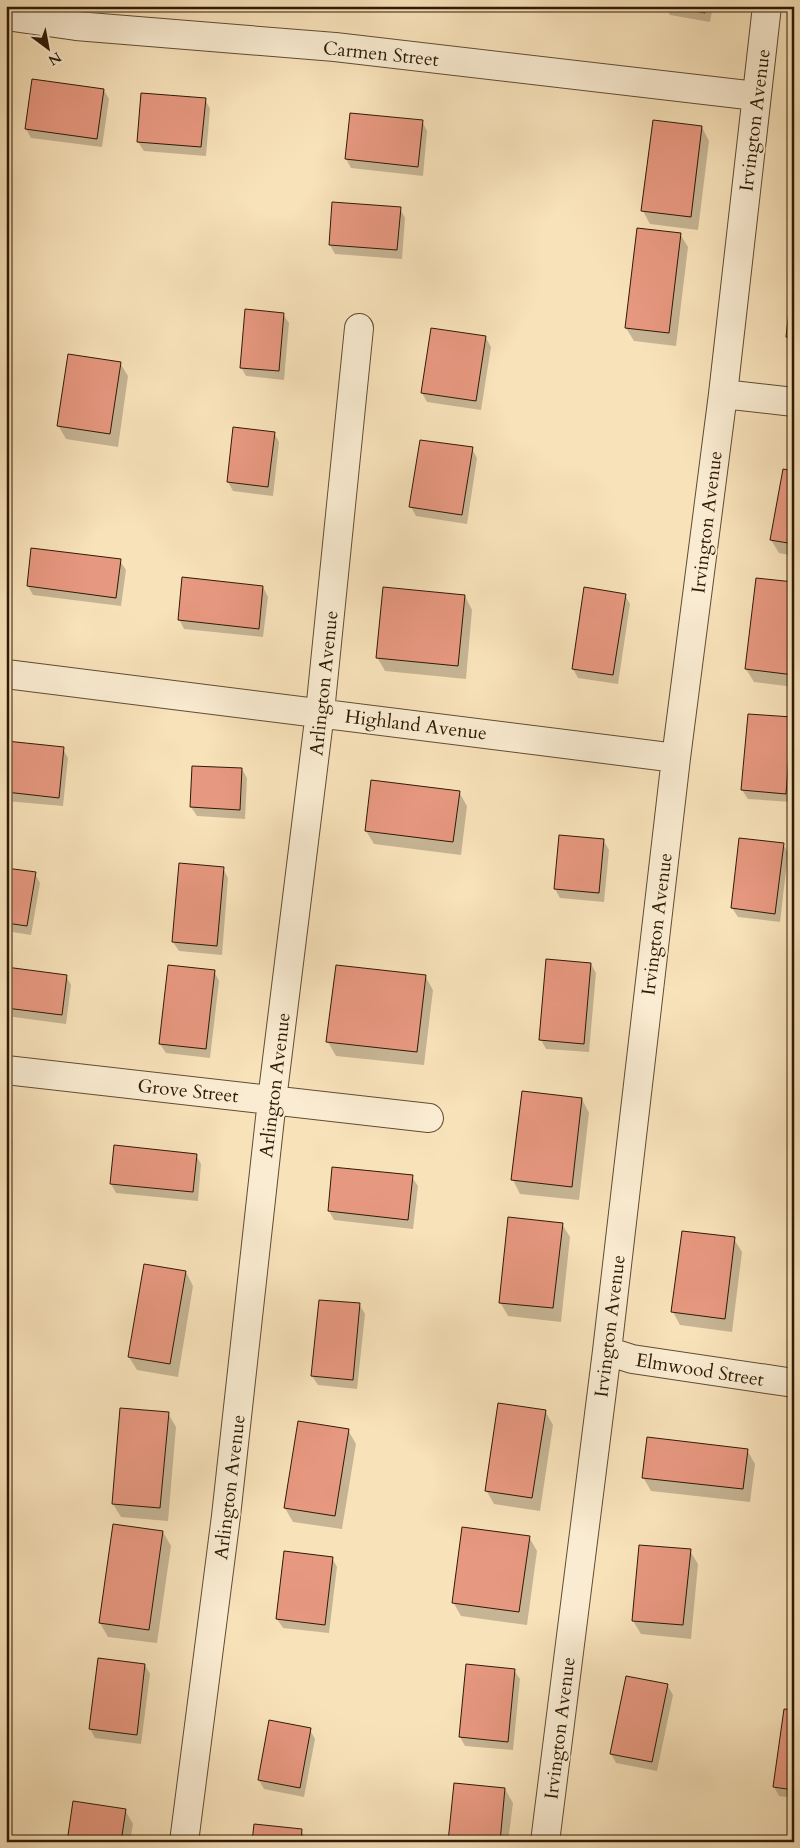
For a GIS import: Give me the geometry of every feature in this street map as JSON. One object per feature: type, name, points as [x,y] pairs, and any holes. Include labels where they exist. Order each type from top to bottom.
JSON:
[{"type":"street","name":"Irvington Avenue","points":[[545,1842],[607,1351],[676,758],[723,394],[767,6]]},
{"type":"street","name":"Carmen Street","points":[[6,16],[76,26],[335,47],[756,96]]},
{"type":"street","name":"Arlington Avenue","points":[[184,1842],[226,1516],[272,1100],[320,712],[359,328]]},
{"type":"street","points":[[723,394],[794,402]]},
{"type":"street","name":"Highland Avenue","points":[[6,674],[676,758]]},
{"type":"street","name":"Grove Street","points":[[6,1070],[429,1118]]},
{"type":"street","name":"Elmwood Street","points":[[607,1351],[632,1359],[794,1383]]},
{"type":"building","points":[[666,6],[707,6],[705,13]]},
{"type":"building","points":[[32,79],[104,89],[97,139],[25,129]]},
{"type":"building","points":[[141,93],[206,98],[201,147],[137,142]]},
{"type":"building","points":[[350,113],[423,120],[418,167],[345,159]]},
{"type":"building","points":[[653,120],[702,126],[691,217],[641,211]]},
{"type":"building","points":[[332,202],[401,207],[397,250],[329,245]]},
{"type":"building","points":[[637,228],[681,233],[669,333],[625,328]]},
{"type":"building","points":[[791,293],[794,294],[794,338],[786,337]]},
{"type":"building","points":[[245,309],[284,313],[279,371],[240,368]]},
{"type":"building","points":[[431,328],[486,336],[476,401],[421,393]]},
{"type":"building","points":[[68,354],[121,362],[110,434],[57,426]]},
{"type":"building","points":[[233,427],[275,432],[268,487],[227,482]]},
{"type":"building","points":[[420,440],[473,447],[462,515],[409,507]]},
{"type":"building","points":[[783,469],[794,471],[794,544],[770,540]]},
{"type":"building","points":[[31,548],[121,559],[116,598],[27,586]]},
{"type":"building","points":[[182,577],[263,586],[259,629],[178,620]]},
{"type":"building","points":[[756,578],[794,582],[794,675],[745,669]]},
{"type":"building","points":[[383,587],[465,595],[458,666],[376,658]]},
{"type":"building","points":[[584,587],[626,594],[613,675],[572,669]]},
{"type":"building","points":[[748,714],[792,717],[786,794],[741,790]]},
{"type":"building","points":[[6,741],[64,747],[59,798],[6,792]]},
{"type":"building","points":[[192,766],[242,768],[240,810],[190,807]]},
{"type":"building","points":[[371,780],[460,791],[453,842],[365,831]]},
{"type":"building","points":[[559,835],[604,839],[599,893],[554,889]]},
{"type":"building","points":[[739,838],[784,843],[775,914],[731,908]]},
{"type":"building","points":[[179,863],[224,867],[217,946],[172,942]]},
{"type":"building","points":[[6,868],[36,872],[27,926],[6,923]]},
{"type":"building","points":[[546,959],[591,963],[584,1044],[539,1040]]},
{"type":"building","points":[[168,965],[215,970],[206,1049],[159,1044]]},
{"type":"building","points":[[336,965],[426,975],[417,1052],[326,1042]]},
{"type":"building","points":[[6,967],[67,975],[62,1015],[6,1008]]},
{"type":"building","points":[[522,1091],[582,1098],[572,1187],[511,1180]]},
{"type":"building","points":[[114,1145],[197,1154],[193,1192],[110,1184]]},
{"type":"building","points":[[332,1167],[413,1175],[408,1220],[328,1211]]},
{"type":"building","points":[[508,1217],[563,1223],[553,1308],[499,1303]]},
{"type":"building","points":[[682,1231],[735,1237],[725,1319],[671,1312]]},
{"type":"building","points":[[144,1264],[186,1271],[170,1364],[128,1357]]},
{"type":"building","points":[[319,1300],[360,1303],[353,1380],[311,1376]]},
{"type":"building","points":[[498,1403],[546,1410],[532,1498],[485,1491]]},
{"type":"building","points":[[120,1408],[169,1412],[160,1508],[112,1504]]},
{"type":"building","points":[[298,1421],[349,1429],[335,1516],[284,1508]]},
{"type":"building","points":[[647,1437],[748,1449],[743,1489],[642,1478]]},
{"type":"building","points":[[113,1524],[163,1531],[149,1630],[99,1623]]},
{"type":"building","points":[[462,1527],[530,1536],[519,1612],[452,1603]]},
{"type":"building","points":[[639,1545],[691,1549],[683,1625],[632,1621]]},
{"type":"building","points":[[284,1551],[333,1557],[325,1625],[276,1619]]},
{"type":"building","points":[[98,1658],[145,1664],[137,1735],[89,1729]]},
{"type":"building","points":[[466,1664],[515,1669],[508,1742],[459,1737]]},
{"type":"building","points":[[626,1676],[668,1684],[652,1762],[610,1754]]},
{"type":"building","points":[[784,1709],[794,1710],[794,1790],[773,1787]]},
{"type":"building","points":[[269,1720],[311,1728],[300,1788],[258,1780]]},
{"type":"building","points":[[454,1783],[505,1788],[500,1842],[448,1842]]},
{"type":"building","points":[[73,1801],[126,1809],[121,1842],[67,1842]]},
{"type":"building","points":[[254,1824],[302,1829],[301,1842],[252,1842]]}]
